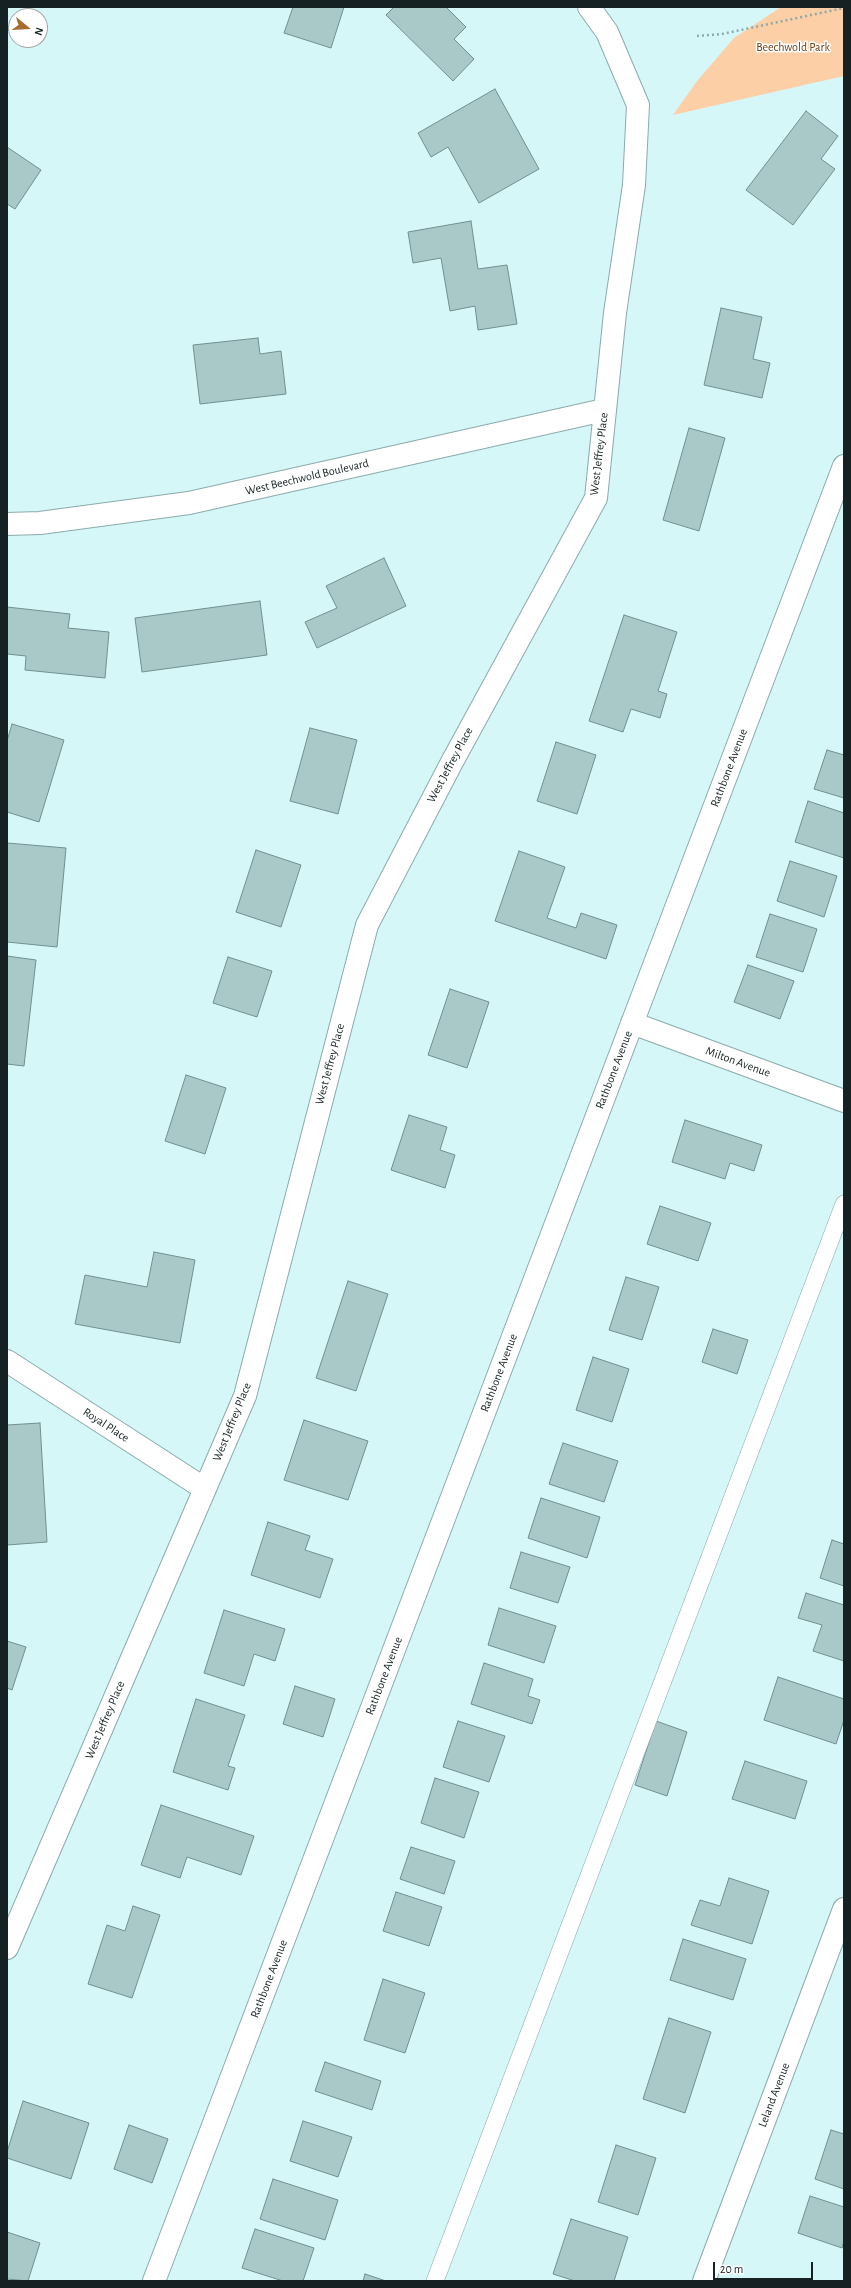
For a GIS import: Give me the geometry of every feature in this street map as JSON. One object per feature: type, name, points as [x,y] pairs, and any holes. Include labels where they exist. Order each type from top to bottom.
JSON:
[{"type":"street","name":"West Jeffrey Place","points":[[7,1948],[245,1396],[367,926],[452,762],[596,498],[615,313],[634,184],[638,105],[607,32],[589,7]]},
{"type":"street","name":"West Beechwold Boulevard","points":[[7,524],[40,523],[189,503],[604,410]]},
{"type":"street","name":"Rathbone Avenue","points":[[154,2281],[844,466]]},
{"type":"street","name":"Milton Avenue","points":[[632,1023],[844,1101]]},
{"type":"street","name":"Royal Place","points":[[7,1361],[205,1489]]},
{"type":"street","name":"Leland Avenue","points":[[704,2281],[844,1909]]},
{"type":"lane","points":[[435,2281],[844,1204]]},
{"type":"path","points":[[697,36],[722,34],[844,8]]},
{"type":"green space","name":"Beechwold Park","points":[[781,7],[844,7],[844,76],[673,115],[697,81],[734,38]]},
{"type":"building","points":[[293,7],[344,7],[331,48],[284,33]]},
{"type":"building","points":[[394,7],[446,7],[466,27],[454,39],[474,59],[453,81],[386,15]]},
{"type":"building","points":[[495,89],[539,169],[479,203],[448,147],[431,157],[418,133]]},
{"type":"building","points":[[806,111],[838,136],[821,159],[835,169],[793,225],[746,190]]},
{"type":"building","points":[[7,147],[41,170],[15,209],[7,204]]},
{"type":"building","points":[[471,221],[478,269],[507,265],[517,324],[478,330],[475,306],[450,311],[441,258],[413,263],[408,232]]},
{"type":"building","points":[[721,308],[762,317],[753,359],[770,363],[762,398],[704,385]]},
{"type":"building","points":[[258,338],[260,354],[281,351],[286,394],[200,404],[193,345]]},
{"type":"building","points":[[689,428],[725,438],[699,531],[663,520]]},
{"type":"building","points":[[384,558],[406,606],[317,648],[305,622],[337,608],[326,586]]},
{"type":"building","points":[[260,601],[267,655],[142,672],[135,618]]},
{"type":"building","points":[[7,607],[70,614],[68,628],[109,632],[105,678],[25,670],[26,656],[7,654]]},
{"type":"building","points":[[624,615],[677,632],[658,691],[667,694],[660,718],[631,709],[623,732],[589,721]]},
{"type":"building","points":[[12,724],[64,740],[39,822],[7,812],[7,741]]},
{"type":"building","points":[[310,728],[357,740],[338,814],[290,801]]},
{"type":"building","points":[[556,742],[596,755],[577,814],[537,801]]},
{"type":"building","points":[[827,750],[844,755],[844,798],[814,789]]},
{"type":"building","points":[[808,801],[844,813],[844,858],[795,842]]},
{"type":"building","points":[[7,843],[66,848],[57,947],[7,942]]},
{"type":"building","points":[[256,850],[301,865],[281,927],[236,912]]},
{"type":"building","points":[[519,851],[565,867],[547,918],[576,928],[581,913],[617,925],[606,959],[495,921]]},
{"type":"building","points":[[790,861],[837,876],[824,917],[777,901]]},
{"type":"building","points":[[770,914],[817,929],[803,972],[756,957]]},
{"type":"building","points":[[7,956],[36,960],[24,1066],[7,1064]]},
{"type":"building","points":[[228,957],[272,971],[257,1017],[213,1003]]},
{"type":"building","points":[[748,965],[794,981],[780,1019],[734,1002]]},
{"type":"building","points":[[450,989],[489,1002],[467,1068],[428,1055]]},
{"type":"building","points":[[186,1075],[226,1088],[205,1154],[165,1141]]},
{"type":"building","points":[[409,1115],[447,1127],[440,1150],[455,1155],[445,1188],[391,1170]]},
{"type":"building","points":[[685,1120],[762,1145],[754,1171],[730,1163],[725,1179],[672,1162]]},
{"type":"building","points":[[660,1206],[711,1223],[698,1261],[647,1244]]},
{"type":"building","points":[[154,1252],[195,1260],[180,1343],[75,1324],[85,1275],[147,1287]]},
{"type":"building","points":[[626,1277],[659,1287],[642,1340],[609,1330]]},
{"type":"building","points":[[348,1281],[388,1294],[356,1391],[316,1378]]},
{"type":"building","points":[[713,1329],[748,1340],[737,1374],[702,1362]]},
{"type":"building","points":[[593,1357],[629,1369],[612,1422],[576,1410]]},
{"type":"building","points":[[304,1420],[368,1441],[348,1500],[284,1480]]},
{"type":"building","points":[[40,1423],[47,1542],[7,1545],[7,1425]]},
{"type":"building","points":[[563,1443],[618,1461],[604,1502],[549,1484]]},
{"type":"building","points":[[541,1498],[600,1517],[587,1558],[528,1538]]},
{"type":"building","points":[[268,1522],[310,1536],[305,1550],[333,1559],[320,1598],[251,1575]]},
{"type":"building","points":[[832,1540],[844,1544],[844,1586],[820,1578]]},
{"type":"building","points":[[521,1552],[570,1567],[558,1603],[510,1588]]},
{"type":"building","points":[[806,1593],[844,1605],[844,1661],[813,1651],[822,1625],[798,1618]]},
{"type":"building","points":[[499,1608],[556,1626],[544,1663],[488,1645]]},
{"type":"building","points":[[224,1610],[285,1629],[275,1661],[254,1654],[244,1686],[204,1673]]},
{"type":"building","points":[[7,1641],[26,1647],[12,1690],[7,1688]]},
{"type":"building","points":[[484,1663],[533,1679],[528,1696],[540,1700],[532,1724],[471,1704]]},
{"type":"building","points":[[778,1677],[844,1699],[844,1720],[836,1744],[764,1720]]},
{"type":"building","points":[[295,1686],[335,1699],[323,1737],[283,1724]]},
{"type":"building","points":[[196,1699],[245,1715],[228,1766],[235,1768],[228,1790],[173,1772]]},
{"type":"building","points":[[458,1721],[505,1736],[489,1782],[443,1767]]},
{"type":"building","points":[[656,1721],[687,1732],[667,1796],[635,1785]]},
{"type":"building","points":[[745,1761],[807,1781],[795,1819],[732,1799]]},
{"type":"building","points":[[435,1778],[479,1792],[464,1838],[421,1823]]},
{"type":"building","points":[[161,1805],[254,1836],[241,1875],[187,1857],[180,1878],[141,1865]]},
{"type":"building","points":[[411,1847],[455,1861],[444,1894],[400,1879]]},
{"type":"building","points":[[729,1878],[769,1891],[752,1944],[691,1925],[700,1900],[720,1906]]},
{"type":"building","points":[[396,1892],[442,1907],[429,1946],[383,1931]]},
{"type":"building","points":[[133,1906],[160,1915],[132,1998],[88,1984],[107,1925],[125,1931]]},
{"type":"building","points":[[683,1939],[746,1959],[733,2000],[670,1980]]},
{"type":"building","points":[[383,1979],[425,1993],[405,2053],[364,2040]]},
{"type":"building","points":[[669,2018],[711,2032],[685,2113],[643,2099]]},
{"type":"building","points":[[325,2062],[381,2081],[372,2110],[315,2091]]},
{"type":"building","points":[[23,2101],[89,2123],[71,2179],[7,2158],[7,2152]]},
{"type":"building","points":[[303,2121],[352,2137],[338,2177],[290,2161]]},
{"type":"building","points":[[129,2125],[168,2139],[152,2183],[114,2169]]},
{"type":"building","points":[[831,2130],[844,2134],[844,2189],[815,2179]]},
{"type":"building","points":[[616,2145],[656,2158],[638,2215],[598,2202]]},
{"type":"building","points":[[273,2179],[338,2200],[325,2240],[260,2219]]},
{"type":"building","points":[[810,2196],[844,2207],[844,2241],[842,2248],[798,2233]]},
{"type":"building","points":[[571,2219],[628,2237],[614,2281],[575,2281],[553,2274]]},
{"type":"building","points":[[255,2229],[314,2248],[303,2281],[283,2281],[242,2268]]},
{"type":"building","points":[[7,2232],[40,2243],[28,2281],[7,2279]]},
{"type":"building","points":[[365,2274],[386,2281],[363,2281]]}]
